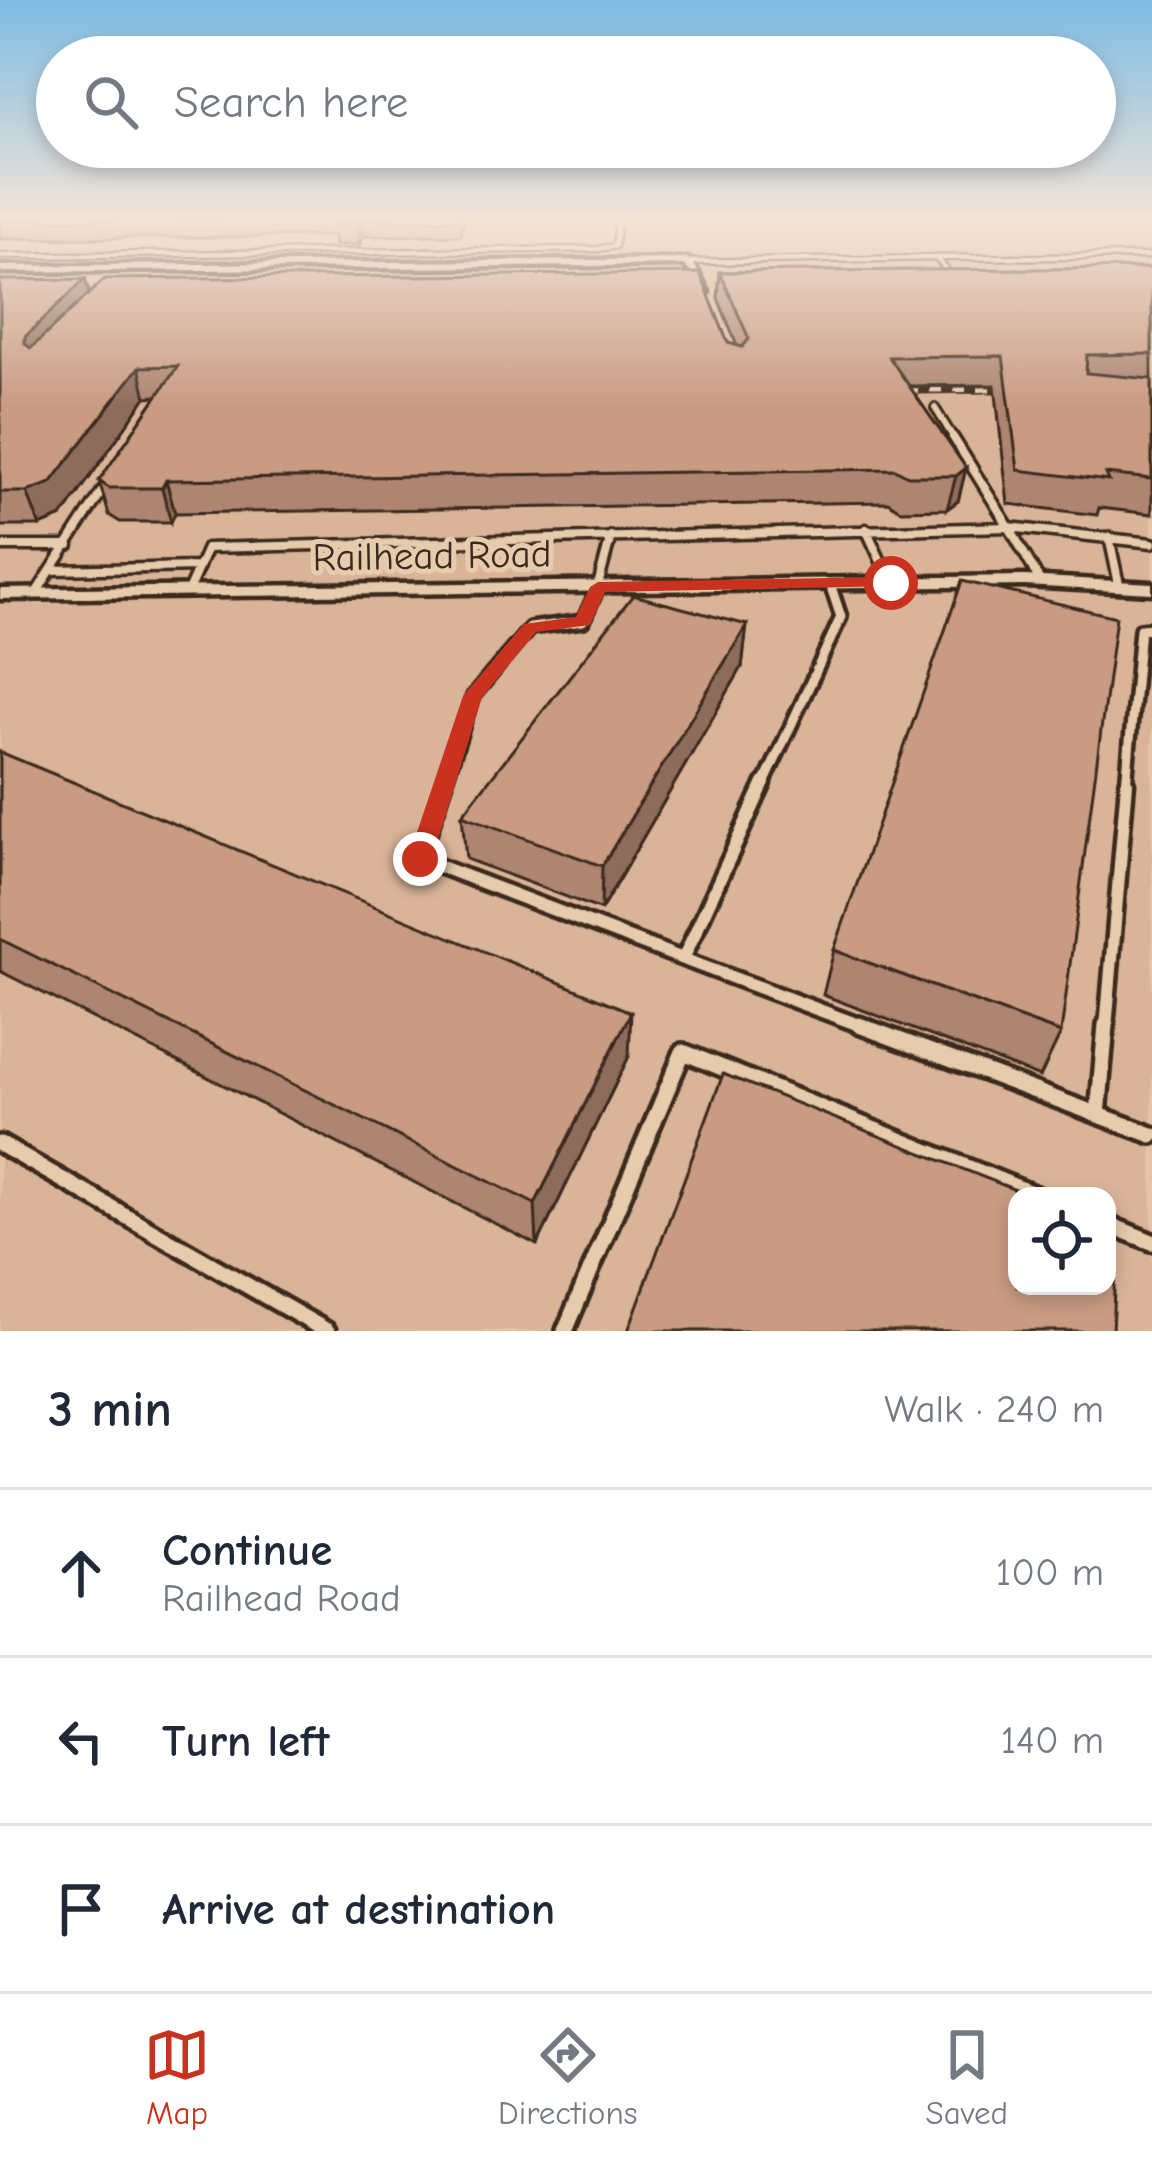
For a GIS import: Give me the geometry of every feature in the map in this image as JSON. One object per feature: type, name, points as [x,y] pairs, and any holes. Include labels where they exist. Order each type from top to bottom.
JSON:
[{"type":"street","points":[[701,282],[709,300]]},
{"type":"street","name":"Railhead Road","points":[[0,594],[1040,581],[1152,588]]},
{"type":"lane","points":[[935,408],[1040,581]]},
{"type":"lane","points":[[36,593],[118,465]]},
{"type":"lane","points":[[188,592],[207,548],[1009,527],[1152,543]]},
{"type":"lane","points":[[866,529],[891,583]]},
{"type":"lane","points":[[611,536],[598,587],[583,621],[530,628],[473,696],[420,859],[1152,1135]]},
{"type":"lane","points":[[1109,537],[1119,584]]},
{"type":"lane","points":[[0,546],[69,546]]},
{"type":"lane","points":[[52,569],[199,567]]},
{"type":"lane","points":[[683,959],[841,617],[830,584]]},
{"type":"lane","points":[[1098,1115],[1140,629],[1152,628]]},
{"type":"lane","points":[[565,1331],[683,1052],[1016,1187]]},
{"type":"lane","points":[[0,1144],[327,1331]]},
{"type":"lane","points":[[1116,1228],[1152,1243]]},
{"type":"shaded area","points":[[0,282],[1152,282],[1152,1331],[0,1331]]},
{"type":"building","points":[[0,282],[82,282],[25,337],[31,348],[102,282],[704,282],[728,343],[742,347],[749,339],[724,282],[1152,282],[1152,354],[1087,355],[1086,373],[1152,379],[1152,479],[1106,474],[1109,481],[1018,470],[1003,356],[889,357],[966,468],[956,476],[908,476],[895,469],[166,480],[162,488],[109,488],[99,481],[178,366],[139,367],[51,483],[27,492],[0,492]]},
{"type":"building","points":[[962,581],[1116,617],[1061,1033],[834,950]]},
{"type":"building","points":[[633,595],[747,625],[602,866],[462,815]]},
{"type":"building","points":[[0,752],[631,1012],[535,1204],[0,939]]},
{"type":"building","points":[[723,1074],[1008,1187],[1008,1295],[1114,1295],[1112,1331],[628,1331]]},
{"type":"railway","points":[[882,391],[1026,389]]},
{"type":"route","points":[[420,859],[473,696],[530,628],[583,621],[598,587],[891,583]]}]
